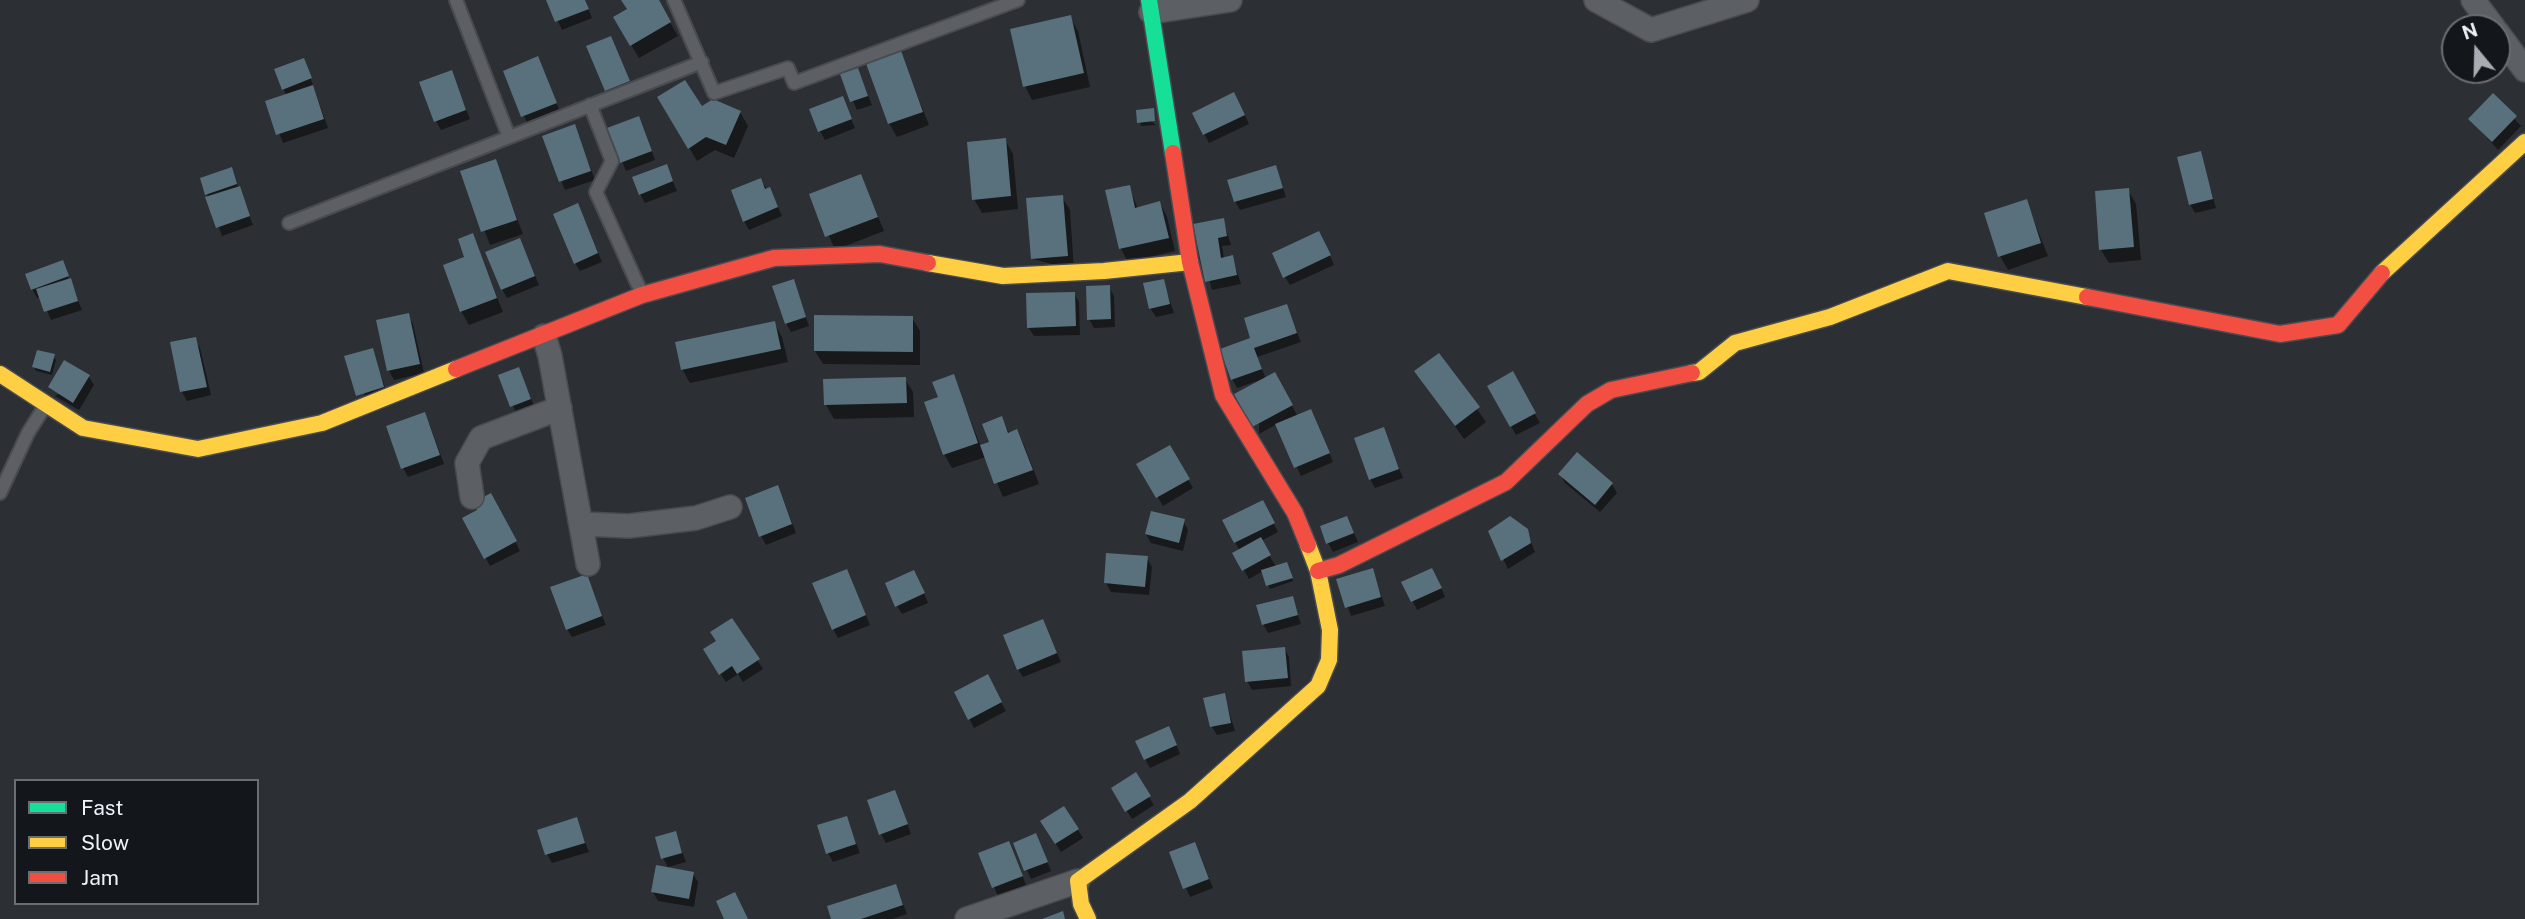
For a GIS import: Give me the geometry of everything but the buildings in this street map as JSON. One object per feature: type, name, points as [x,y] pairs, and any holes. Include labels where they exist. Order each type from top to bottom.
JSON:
[{"type":"street","points":[[967,919],[1078,881],[1190,801],[1318,686],[1329,660],[1330,630],[1318,571],[1295,513],[1223,395],[1190,262],[1150,6],[1230,0]]},
{"type":"street","points":[[1596,0],[1650,30],[1747,0]]},
{"type":"street","points":[[2511,51],[2525,70]]},
{"type":"street","points":[[1318,571],[1339,565],[1506,482],[1587,404],[1611,390],[1699,372],[1735,343],[1830,317],[1948,271],[2280,334],[2338,325],[2373,282],[2525,142]]},
{"type":"street","points":[[0,374],[83,428],[198,449],[322,423],[642,295],[774,258],[880,254],[1003,276],[1104,271],[1190,262]]},
{"type":"street","points":[[544,336],[551,356],[588,564]]},
{"type":"street","points":[[472,497],[467,463],[481,438],[560,408]]},
{"type":"street","points":[[583,524],[629,526],[696,518],[730,507]]},
{"type":"street","points":[[1078,881],[1081,904],[1088,919]]},
{"type":"lane","points":[[456,0],[509,137]]},
{"type":"lane","points":[[674,0],[713,93],[788,68],[794,83],[1018,0]]},
{"type":"lane","points":[[289,223],[702,62]]},
{"type":"lane","points":[[590,105],[612,161],[596,192],[642,295]]},
{"type":"lane","points":[[0,493],[28,433],[47,404]]},
{"type":"traffic: fast","points":[[1149,0],[1173,153]]},
{"type":"traffic: slow","points":[[2382,273],[2525,142]]},
{"type":"traffic: slow","points":[[928,263],[1003,276],[1104,271],[1190,262]]},
{"type":"traffic: slow","points":[[1692,373],[1699,372],[1735,343],[1830,317],[1948,271],[2087,297]]},
{"type":"traffic: slow","points":[[0,374],[83,428],[198,449],[322,423],[456,369]]},
{"type":"traffic: slow","points":[[1088,919],[1081,904],[1078,881],[1190,801],[1318,686],[1329,660],[1330,630],[1318,571],[1308,545]]},
{"type":"traffic: jam","points":[[1173,153],[1190,262],[1223,395],[1295,513],[1308,545]]},
{"type":"traffic: jam","points":[[456,369],[642,295],[774,258],[880,254],[928,263]]},
{"type":"traffic: jam","points":[[2087,297],[2280,334],[2338,325],[2382,273]]},
{"type":"traffic: jam","points":[[1318,571],[1339,565],[1506,482],[1587,404],[1611,390],[1692,373]]}]
